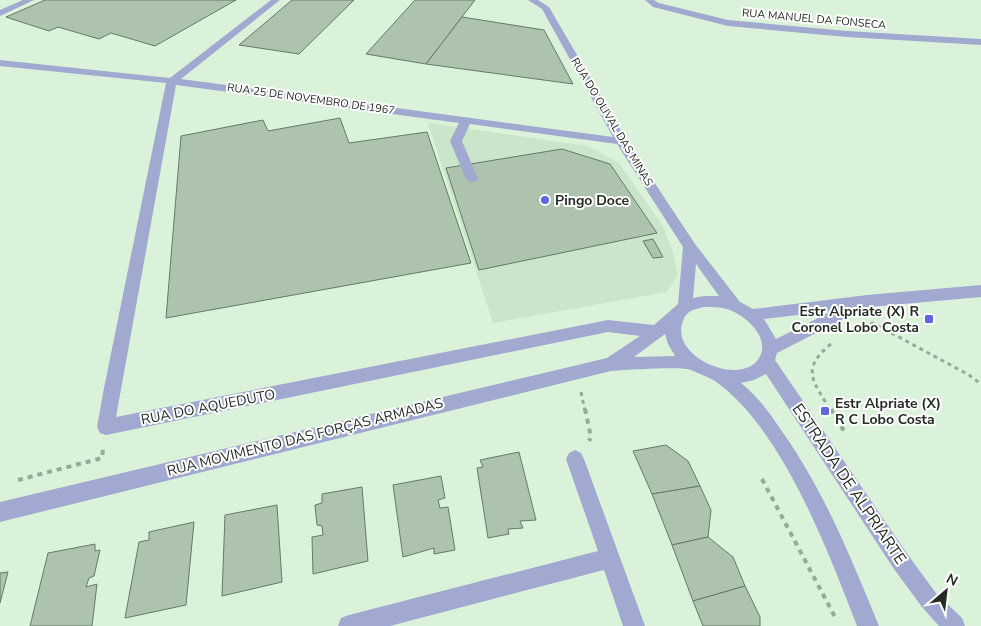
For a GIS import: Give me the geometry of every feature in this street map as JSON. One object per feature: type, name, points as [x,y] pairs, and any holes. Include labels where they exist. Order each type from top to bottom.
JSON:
[{"type":"street","points":[[0,14],[30,0]]},
{"type":"street","points":[[106,427],[172,81],[276,0]]},
{"type":"street","name":"RUA DO OLIVAL DAS MINAS","points":[[532,0],[545,7],[621,141],[690,247],[734,305]]},
{"type":"street","name":"RUA MANUEL DA FONSECA","points":[[649,0],[656,5],[728,23],[847,34],[981,42]]},
{"type":"street","name":"RUA 25 DE NOVEMBRO DE 1967","points":[[0,63],[172,81],[621,141]]},
{"type":"street","points":[[466,120],[456,141],[472,179]]},
{"type":"street","points":[[690,247],[681,311],[672,329],[677,346],[691,362],[705,371],[720,376],[740,377],[756,372],[768,355],[830,317],[867,301]]},
{"type":"street","points":[[750,315],[867,301],[981,291]]},
{"type":"street","points":[[681,311],[708,300],[734,305],[761,325],[768,337],[768,355]]},
{"type":"street","name":"RUA MOVIMENTO DAS FORÇAS ARMADAS","points":[[611,364],[656,332],[681,311]]},
{"type":"street","name":"RUA DO AQUEDUTO","points":[[106,427],[608,326],[656,332]]},
{"type":"street","name":"ESTRADA DE ALPRIARTE","points":[[768,355],[901,562],[929,600],[954,626]]},
{"type":"street","name":"RUA MOVIMENTO DAS FORÇAS ARMADAS","points":[[0,512],[611,364],[691,362]]},
{"type":"street","points":[[720,376],[746,398],[796,468],[843,561],[868,626]]},
{"type":"street","points":[[575,460],[634,626]]},
{"type":"street","points":[[348,626],[610,558]]},
{"type":"path","points":[[858,330],[873,323],[981,384]]},
{"type":"path","points":[[834,342],[820,352],[814,361],[811,379],[846,434]]},
{"type":"path","points":[[575,460],[592,437],[576,372]]},
{"type":"path","points":[[9,482],[102,458],[106,427]]},
{"type":"path","points":[[762,478],[840,626]]},
{"type":"shaded area","points":[[428,123],[588,146],[619,163],[663,226],[673,253],[678,275],[667,292],[493,323]]},
{"type":"building","points":[[45,0],[236,0],[155,46],[111,33],[99,39],[58,27],[49,31],[6,17]]},
{"type":"building","points":[[292,0],[354,0],[299,54],[239,45]]},
{"type":"building","points":[[415,0],[475,0],[426,64],[366,54]]},
{"type":"building","points":[[462,17],[544,30],[573,84],[426,64]]},
{"type":"building","points":[[340,118],[349,143],[427,132],[471,263],[166,318],[181,136],[263,120],[268,131]]},
{"type":"building","name":"Pingo Doce","points":[[562,149],[610,164],[657,233],[479,270],[446,168]]},
{"type":"building","points":[[653,239],[663,257],[653,258],[643,241]]},
{"type":"building","points":[[666,445],[688,461],[700,486],[652,494],[633,451]]},
{"type":"building","points":[[519,452],[536,520],[520,521],[523,528],[508,529],[509,534],[488,538],[477,468],[483,467],[480,460]]},
{"type":"building","points":[[441,476],[445,498],[438,500],[440,508],[448,507],[455,550],[434,554],[434,548],[403,557],[393,485]]},
{"type":"building","points":[[700,486],[711,510],[708,537],[672,545],[652,494]]},
{"type":"building","points":[[362,487],[368,561],[313,574],[312,537],[323,535],[322,526],[317,525],[315,505],[322,503],[322,494]]},
{"type":"building","points":[[277,505],[282,582],[222,596],[225,515]]},
{"type":"building","points":[[194,522],[186,605],[125,618],[139,542],[149,540],[149,532]]},
{"type":"building","points":[[708,537],[733,557],[745,586],[693,601],[672,545]]},
{"type":"building","points":[[95,544],[95,551],[100,550],[94,576],[89,578],[86,587],[97,584],[92,626],[30,626],[48,553]]},
{"type":"building","points":[[8,572],[0,603],[0,573]]},
{"type":"building","points":[[745,586],[760,617],[760,626],[703,626],[693,601]]},
{"type":"place","name":"Pingo Doce","points":[[545,200]]},
{"type":"place","name":"Estr Alpriate (X) R Coronel Lobo Costa","points":[[929,319]]},
{"type":"place","name":"Estr Alpriate (X) R C Lobo Costa","points":[[825,411]]}]
